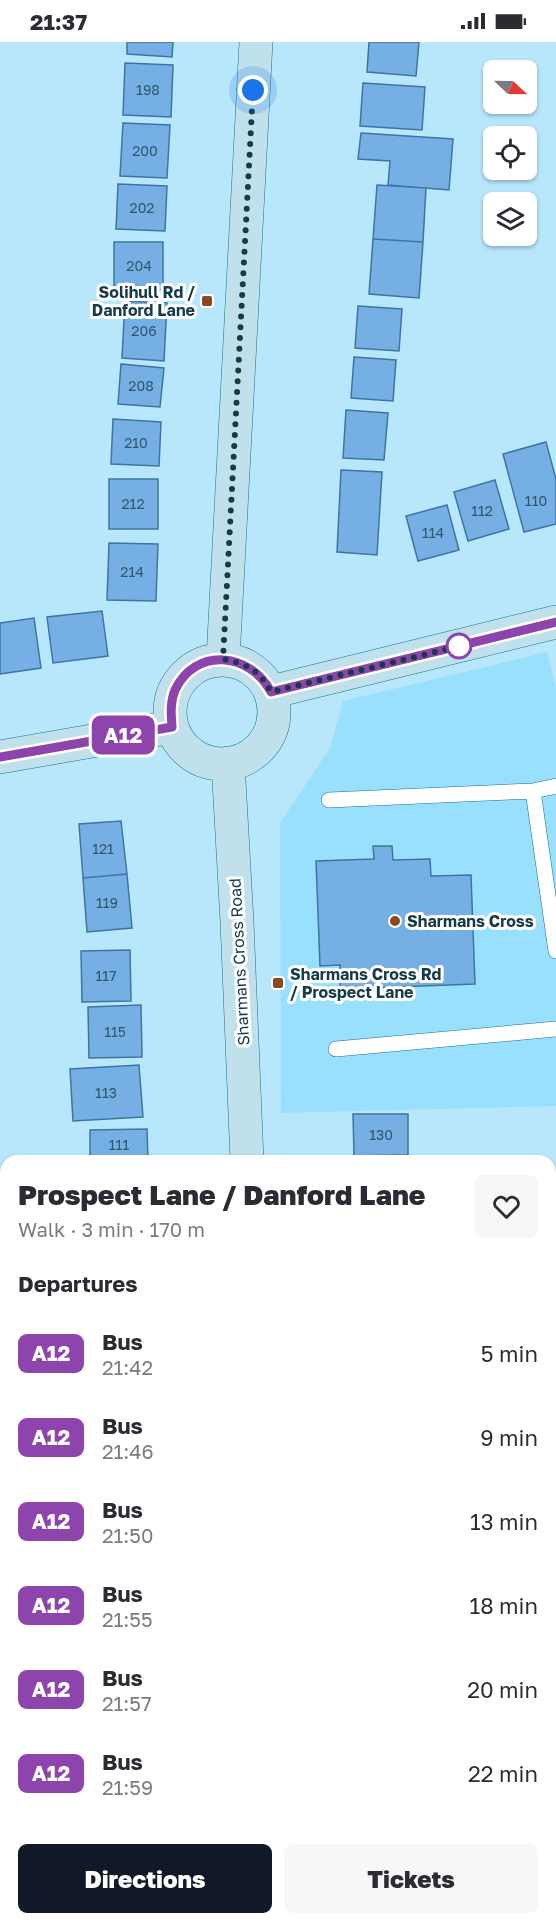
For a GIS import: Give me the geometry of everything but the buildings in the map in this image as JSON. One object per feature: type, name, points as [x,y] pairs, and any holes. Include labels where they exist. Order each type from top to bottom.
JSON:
[{"type":"street","points":[[223,659],[256,42]]},
{"type":"street","points":[[271,692],[556,622]]},
{"type":"street","points":[[223,659],[241,663],[253,669],[271,692],[274,710],[272,728],[256,751],[228,764],[210,762],[193,755],[180,742],[172,727],[171,709],[175,691],[184,675],[199,665],[223,659]]},
{"type":"street","points":[[0,757],[172,727]]},
{"type":"street","name":"Sharmans Cross Road","points":[[228,764],[247,1155]]},
{"type":"lane","points":[[329,800],[533,791],[556,786]]},
{"type":"lane","points":[[533,791],[556,951]]},
{"type":"lane","points":[[336,1049],[556,1029]]},
{"type":"shaded area","points":[[547,652],[556,688],[556,1106],[281,1113],[280,823],[330,748],[343,701]]},
{"type":"bus line","name":"A12","points":[[0,757],[172,727],[171,709],[175,691],[184,675],[199,665],[223,659],[241,663],[253,669],[271,692],[556,622]]},
{"type":"place","name":"Solihull Rd / Danford Lane","points":[[207,301]]},
{"type":"place","name":"Sharmans Cross","points":[[395,921]]},
{"type":"place","name":"Sharmans Cross Rd / Prospect Lane","points":[[278,983]]},
{"type":"route","points":[[253,90],[223,659],[241,663],[253,669],[271,692],[468,644],[459,646]]}]
